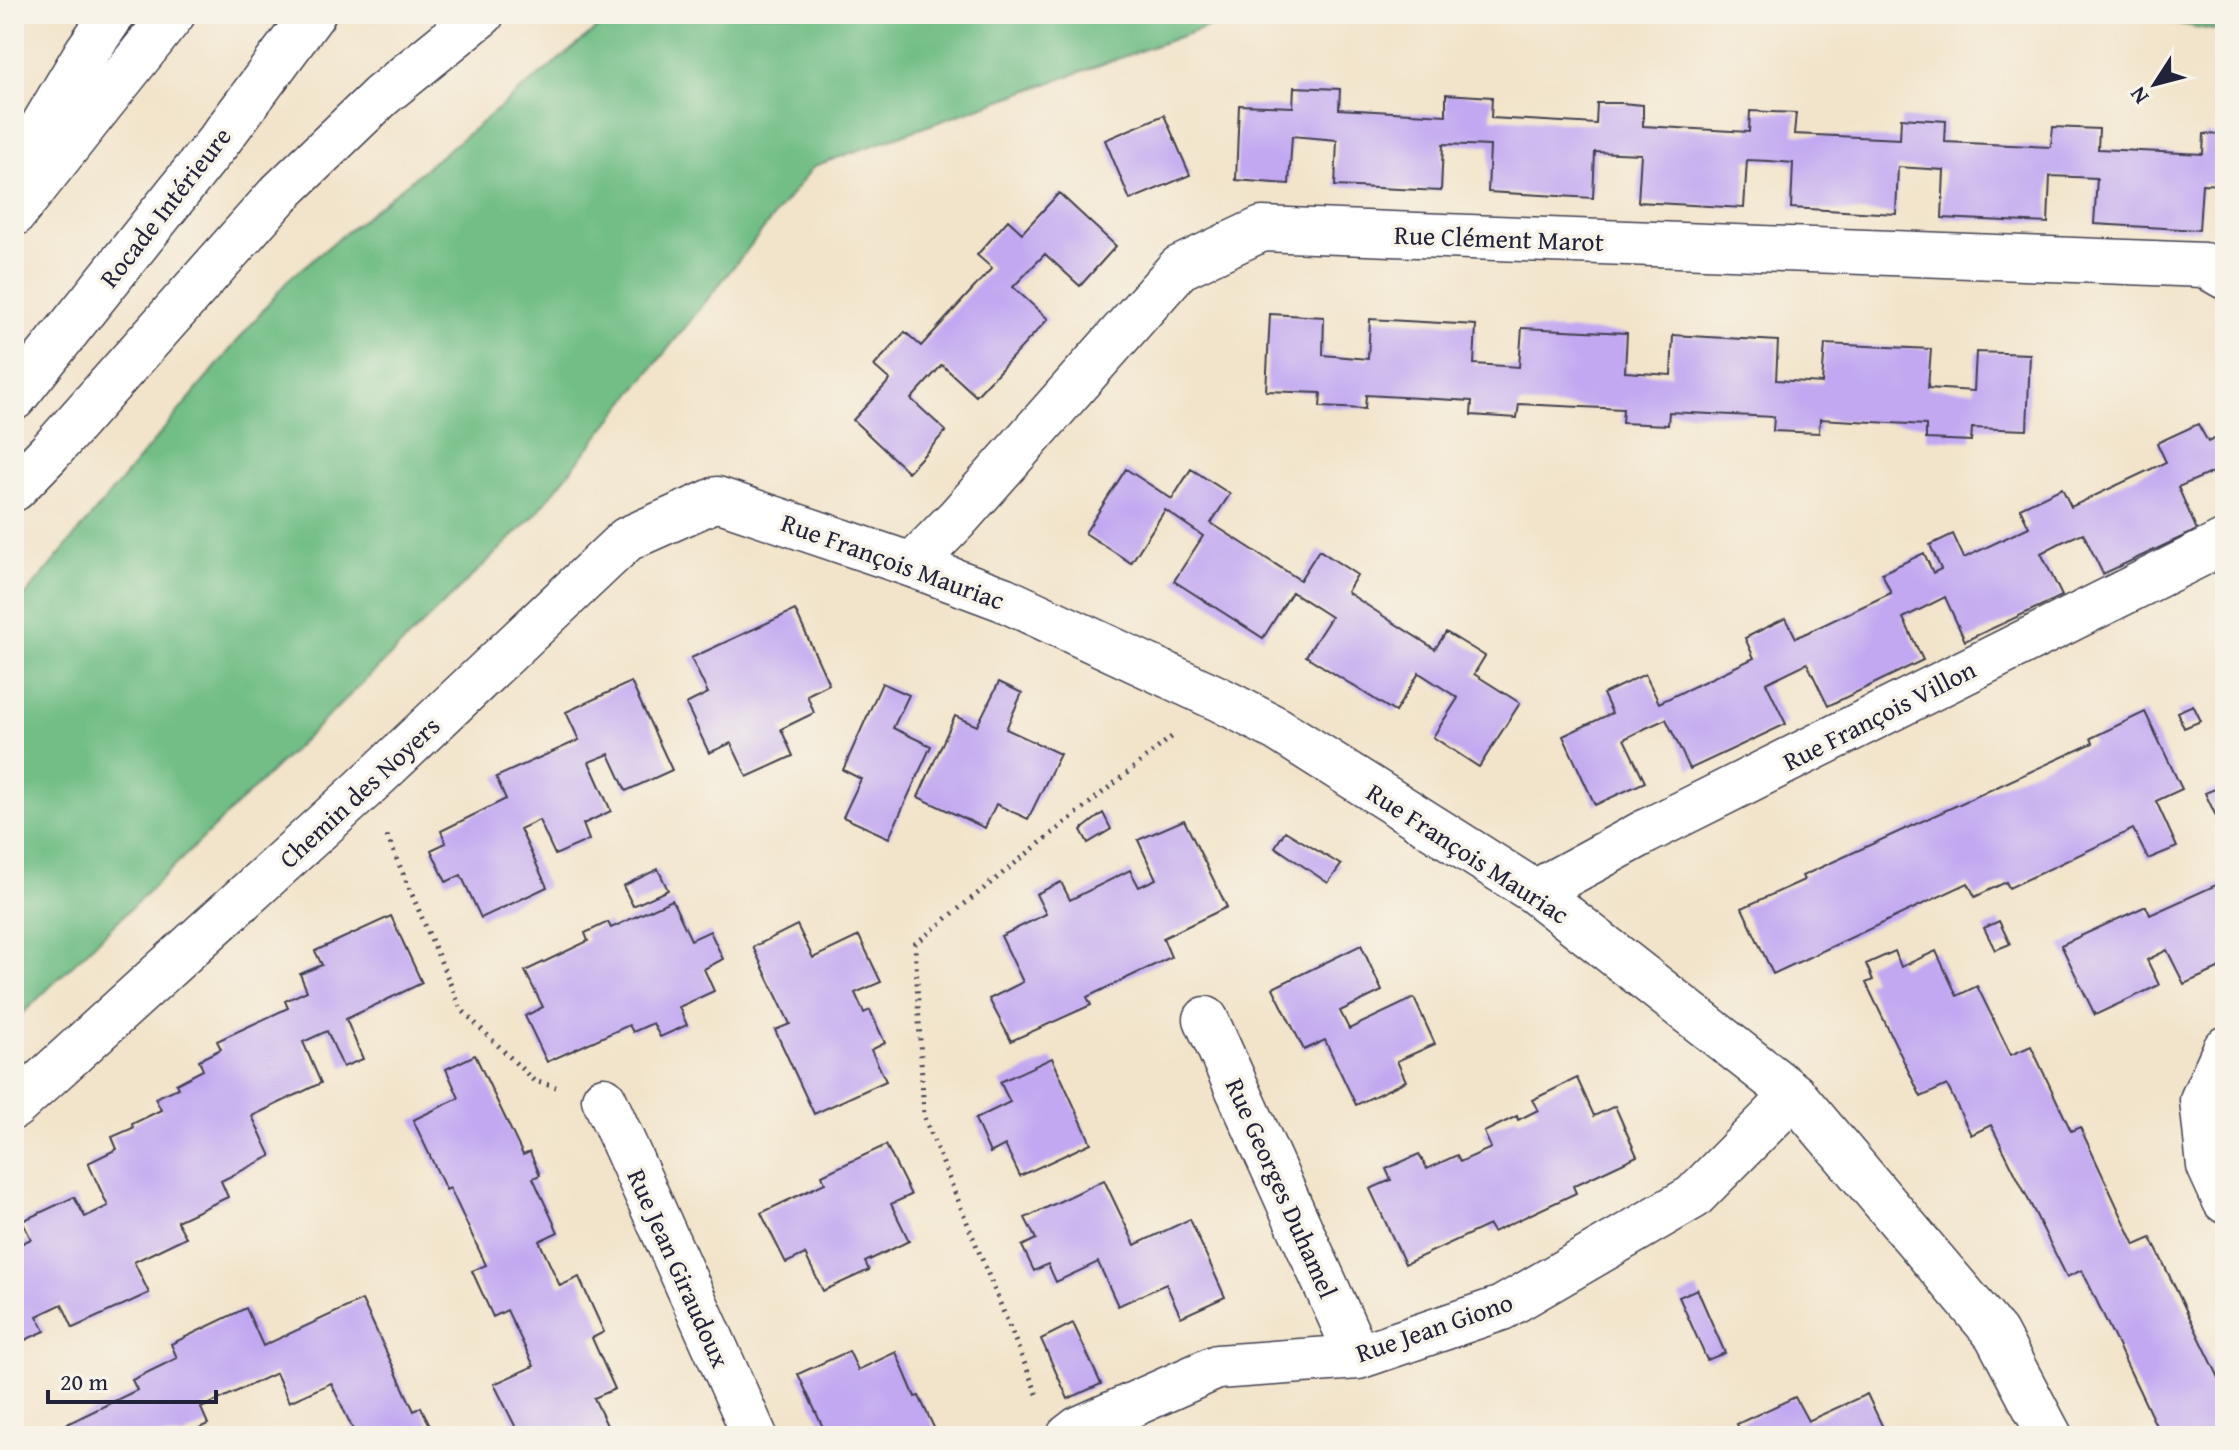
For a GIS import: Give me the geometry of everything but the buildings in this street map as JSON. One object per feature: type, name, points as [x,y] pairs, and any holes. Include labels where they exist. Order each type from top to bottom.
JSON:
[{"type":"main road","points":[[14,174],[86,53],[113,14]]},
{"type":"main road","points":[[14,214],[173,14]]},
{"type":"main road","name":"Rocade Intérieure","points":[[14,398],[218,142],[313,14]]},
{"type":"main road","points":[[14,489],[278,195],[381,96],[482,14]]},
{"type":"main road","name":"Rue Clément Marot","points":[[912,565],[957,519],[1179,268],[1262,229],[2204,265],[2225,277]]},
{"type":"main road","name":"Rue François Mauriac","points":[[717,499],[1003,599],[1219,699],[1277,729],[1535,892],[1794,1095],[1996,1334],[2050,1436]]},
{"type":"main road","name":"Chemin des Noyers","points":[[14,1107],[362,790],[627,539],[717,499]]},
{"type":"main road","name":"Rue François Villon","points":[[1535,892],[1645,832],[2225,542]]},
{"type":"main road","name":"Rue Georges Duhamel","points":[[1206,1019],[1358,1357]]},
{"type":"main road","points":[[2225,1049],[2202,1100],[2209,1166],[2225,1201]]},
{"type":"main road","name":"Rue Jean Giono","points":[[1056,1422],[1078,1429],[1217,1367],[1358,1357],[1502,1308],[1693,1197],[1794,1095]]},
{"type":"main road","name":"Rue Jean Giraudoux","points":[[604,1099],[755,1436]]},
{"type":"path","points":[[1056,1422],[924,1117],[915,944],[1219,699]]},
{"type":"path","points":[[362,790],[392,845],[461,1009],[534,1081],[604,1099]]},
{"type":"green space","points":[[615,14],[1244,14],[814,166],[535,515],[14,1022],[14,609],[290,278]]},
{"type":"green space","points":[[2123,14],[2225,14],[2225,32]]}]
